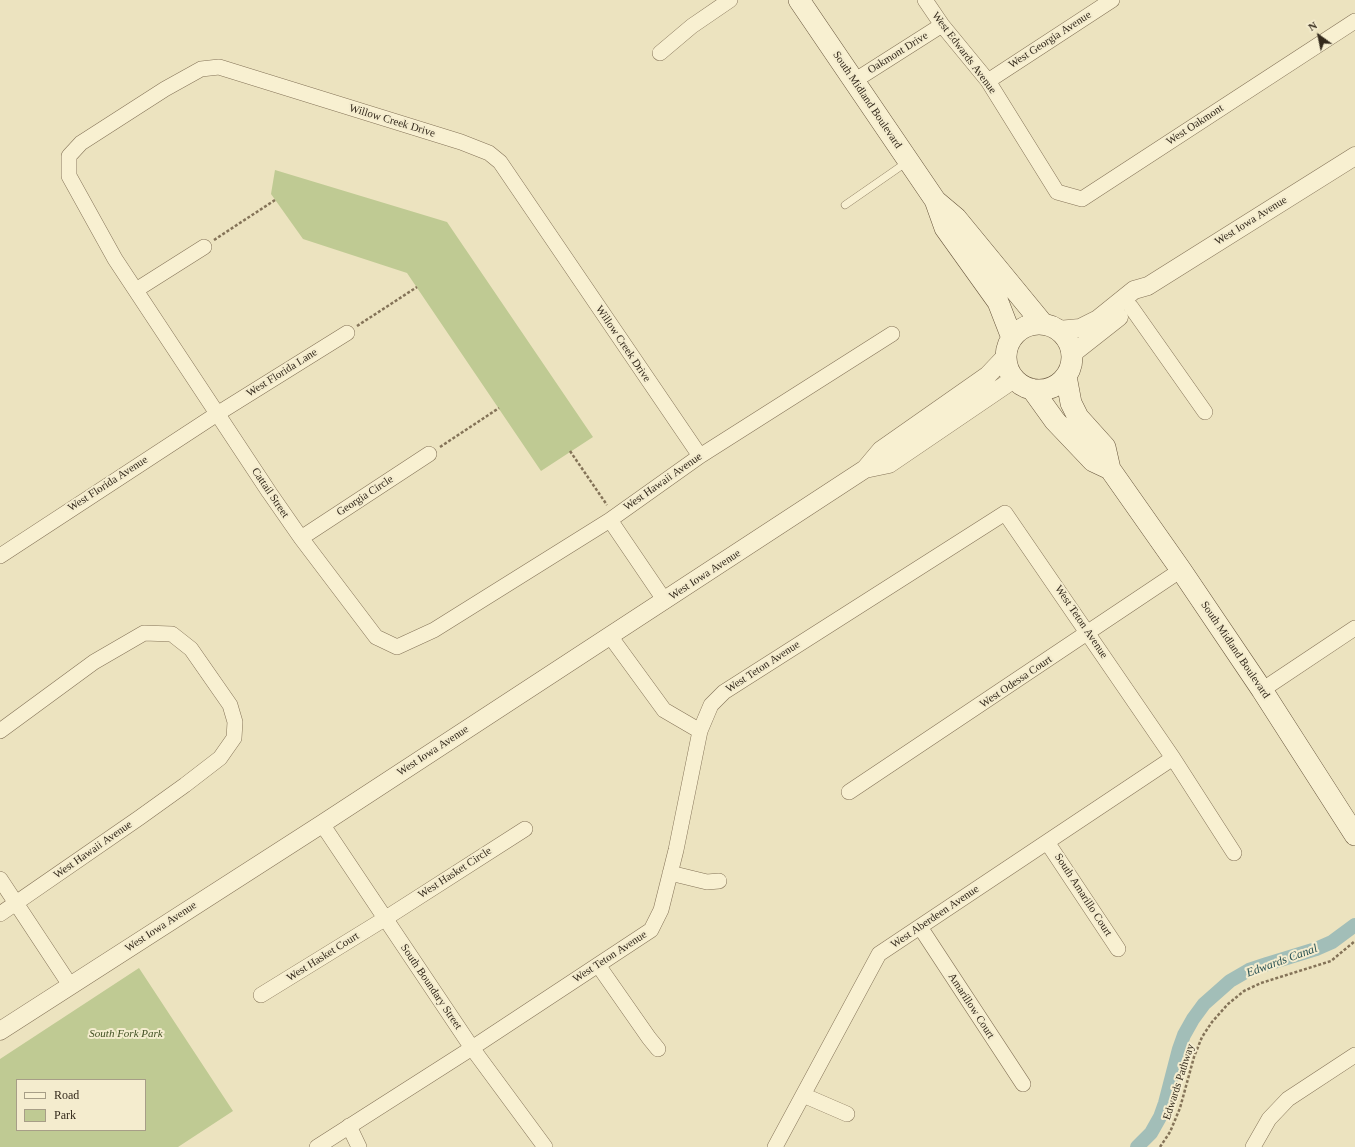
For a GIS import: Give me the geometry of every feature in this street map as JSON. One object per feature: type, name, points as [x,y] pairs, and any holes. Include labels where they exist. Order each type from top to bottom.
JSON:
[{"type":"main road","name":"South Midland Boulevard","points":[[799,0],[935,200],[956,218],[1050,327]]},
{"type":"main road","name":"South Midland Boulevard","points":[[935,200],[945,228],[998,302],[1009,347]]},
{"type":"main road","points":[[1032,324],[1050,327],[1063,334],[1070,343],[1072,354],[1071,366],[1066,376],[1058,384],[1048,389],[1038,390],[1023,384],[1011,376],[1007,366],[1009,347],[1021,329],[1032,324]]},
{"type":"main road","name":"South Midland Boulevard","points":[[1066,376],[1071,403],[1074,410],[1078,417],[1105,447],[1110,469],[1181,570],[1262,690],[1355,835]]},
{"type":"main road","name":"South Midland Boulevard","points":[[1023,384],[1055,421],[1093,461],[1110,469]]},
{"type":"street","points":[[660,53],[692,26],[730,0]]},
{"type":"street","name":"West Edwards Avenue","points":[[925,0],[942,25],[988,81],[1040,167]]},
{"type":"street","name":"West Georgia Avenue","points":[[988,81],[1112,0]]},
{"type":"street","name":"West Oakmont","points":[[1040,167],[1057,192],[1082,199],[1355,21]]},
{"type":"street","name":"Oakmont Drive","points":[[854,81],[942,25]]},
{"type":"street","name":"Willow Creek Drive","points":[[115,259],[69,176],[69,156],[81,143],[165,89],[201,70],[219,67],[461,142],[489,153],[500,162],[700,456]]},
{"type":"street","name":"West Iowa Avenue","points":[[1050,327],[1080,328],[1098,319],[1134,290],[1148,286],[1355,156]]},
{"type":"street","points":[[136,290],[204,247]]},
{"type":"street","name":"Cattail Street","points":[[115,259],[269,492],[301,538],[376,637],[397,647],[434,630]]},
{"type":"street","name":"West Iowa Avenue","points":[[1072,354],[1141,299],[1148,286]]},
{"type":"street","points":[[1131,307],[1204,412]]},
{"type":"street","name":"West Florida Lane","points":[[217,414],[347,333]]},
{"type":"street","name":"West Hawaii Avenue","points":[[434,630],[613,518],[700,456],[892,334]]},
{"type":"street","name":"West Iowa Avenue","points":[[0,1031],[322,824],[865,469],[881,450],[988,375],[1009,347]]},
{"type":"street","name":"West Iowa Avenue","points":[[865,469],[889,464],[1023,384]]},
{"type":"street","name":"West Florida Avenue","points":[[0,556],[217,414]]},
{"type":"street","name":"Georgia Circle","points":[[301,538],[429,454]]},
{"type":"street","name":"West Teton Avenue","points":[[317,1147],[472,1048],[651,930],[661,910],[676,850],[700,731],[711,705],[724,692],[1005,513],[1173,758],[1234,853]]},
{"type":"street","points":[[613,518],[665,601]]},
{"type":"street","name":"West Odessa Court","points":[[849,792],[1181,570]]},
{"type":"street","points":[[1262,690],[1355,628]]},
{"type":"street","name":"West Hawaii Avenue","points":[[0,731],[94,662],[144,633],[172,634],[191,649],[230,705],[235,722],[234,738],[220,758],[185,785],[0,914]]},
{"type":"street","points":[[610,636],[664,710],[700,731]]},
{"type":"street","name":"West Aberdeen Avenue","points":[[775,1147],[879,954],[1173,758]]},
{"type":"street","name":"South Boundary Street","points":[[322,824],[472,1048],[544,1147]]},
{"type":"street","name":"West Hasket Circle","points":[[386,918],[525,829]]},
{"type":"street","name":"South Amarillo Court","points":[[1047,842],[1118,949]]},
{"type":"street","points":[[670,873],[707,882],[719,881]]},
{"type":"street","points":[[0,878],[70,985]]},
{"type":"street","name":"West Hasket Court","points":[[261,995],[386,918]]},
{"type":"street","name":"Amarillow Court","points":[[920,927],[1023,1084]]},
{"type":"street","points":[[598,965],[648,1038],[658,1048]]},
{"type":"street","points":[[1253,1147],[1269,1119],[1288,1100],[1355,1055]]},
{"type":"street","points":[[803,1095],[847,1114]]},
{"type":"street","points":[[349,1126],[359,1147]]},
{"type":"lane","points":[[845,206],[908,161]]},
{"type":"path","points":[[204,247],[275,200]]},
{"type":"path","points":[[347,333],[417,287]]},
{"type":"path","points":[[429,454],[499,408]]},
{"type":"path","points":[[570,451],[613,518]]},
{"type":"path","name":"Edwards Pathway","points":[[1160,1147],[1170,1132],[1180,1108],[1194,1057],[1202,1037],[1212,1022],[1228,1004],[1244,991],[1331,961],[1355,941]]},
{"type":"green space","points":[[275,170],[447,222],[593,437],[541,471],[407,273],[303,239],[271,194]]},
{"type":"green space","name":"South Fork Park","points":[[139,968],[233,1111],[178,1147],[0,1147],[0,1059]]},
{"type":"waterway","name":"Edwards Canal","points":[[1137,1147],[1151,1133],[1160,1117],[1184,1035],[1204,1004],[1230,981],[1249,970],[1316,949],[1332,942],[1355,925]]}]
